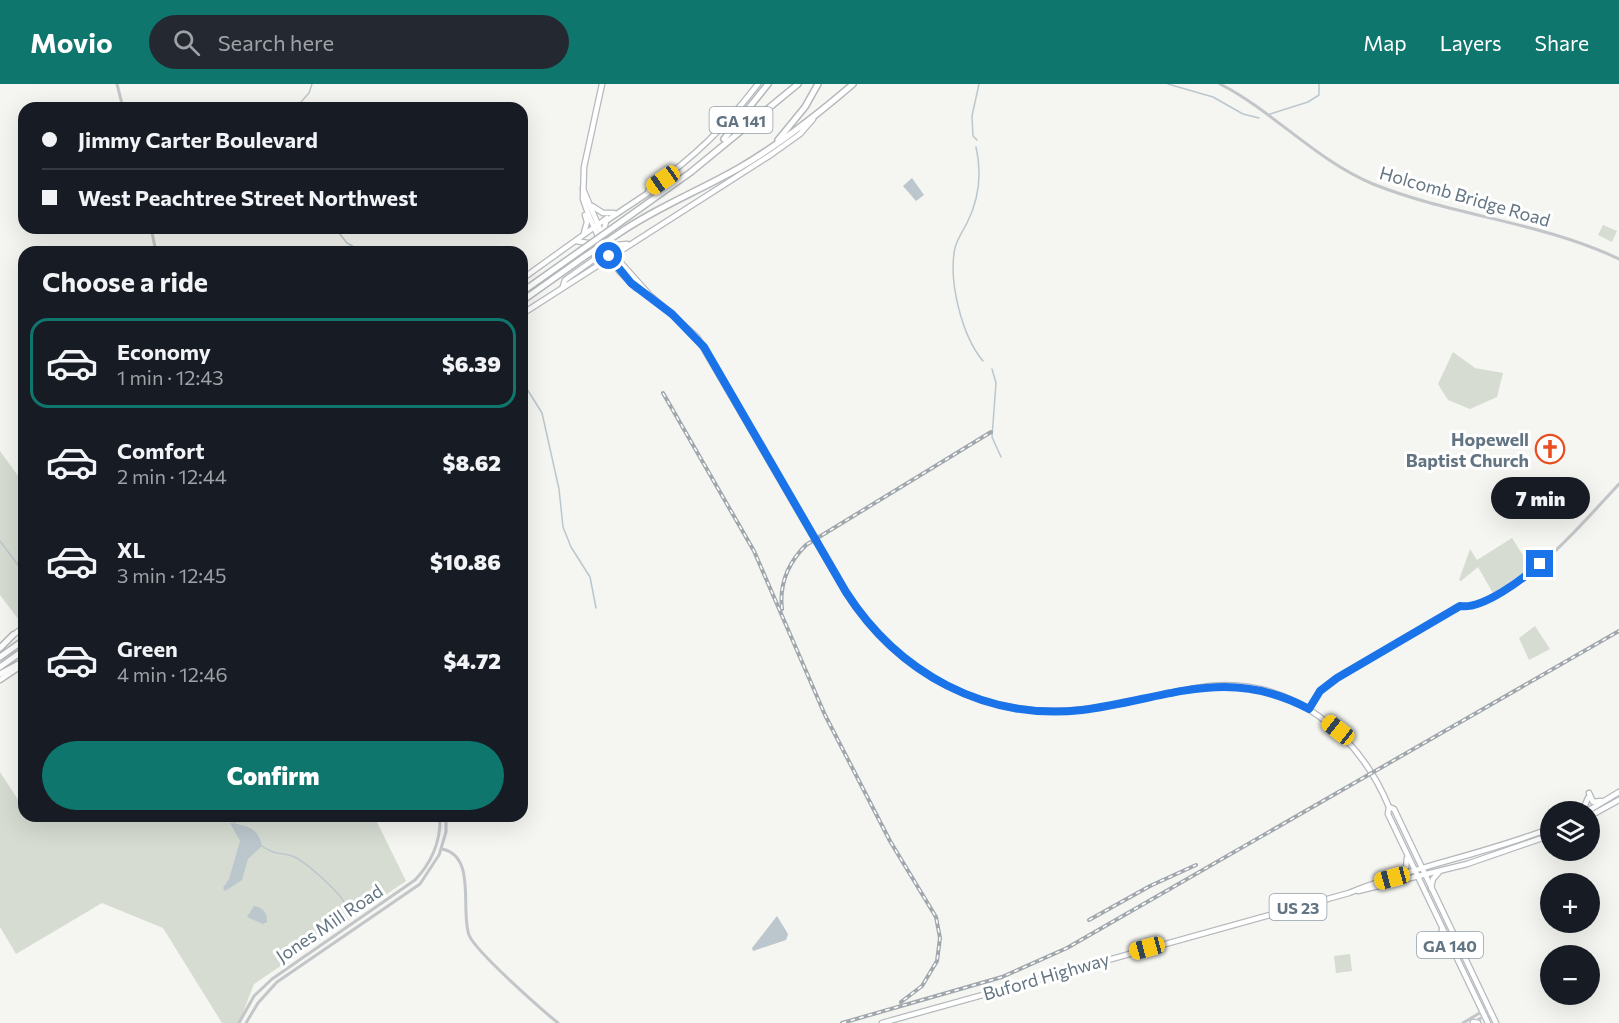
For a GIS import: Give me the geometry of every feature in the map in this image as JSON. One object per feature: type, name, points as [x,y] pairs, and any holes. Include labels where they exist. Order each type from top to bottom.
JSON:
[{"type":"highway","name":"GA 141","points":[[528,288],[711,154],[768,84]]},
{"type":"highway","points":[[711,154],[798,84]]},
{"type":"highway","name":"GA 141","points":[[528,297],[659,208],[740,167],[772,146],[800,113],[818,84]]},
{"type":"highway","points":[[772,146],[822,111],[853,84]]},
{"type":"highway","points":[[0,646],[13,635]]},
{"type":"highway","points":[[0,657],[18,644]]},
{"type":"highway","points":[[0,666],[18,654]]},
{"type":"highway","points":[[0,674],[18,666]]},
{"type":"main road","name":"GA 140","points":[[602,84],[585,157],[583,189],[594,225],[611,259],[636,288],[649,295],[690,329],[704,347],[858,611],[889,647],[928,676],[955,691],[992,704],[1036,711],[1083,710],[1217,686],[1264,690],[1309,709],[1338,730],[1356,751],[1389,807],[1394,809],[1496,1023]]},
{"type":"main road","points":[[528,275],[594,225],[649,189],[714,138],[758,84]]},
{"type":"main road","points":[[528,310],[772,154],[800,134],[822,111]]},
{"type":"main road","name":"GA 140","points":[[583,189],[591,205],[594,225]]},
{"type":"main road","points":[[582,235],[587,222],[581,201],[583,189]]},
{"type":"main road","points":[[598,264],[606,221],[648,193],[649,189]]},
{"type":"main road","points":[[591,205],[603,213],[614,213]]},
{"type":"main road","points":[[594,225],[604,241]]},
{"type":"main road","points":[[582,235],[613,244],[630,244]]},
{"type":"main road","points":[[564,286],[565,280],[596,258],[588,243],[575,241]]},
{"type":"main road","points":[[630,244],[623,250],[621,260],[641,284]]},
{"type":"main road","name":"GA 140","points":[[611,259],[641,284],[649,295]]},
{"type":"main road","points":[[598,264],[611,259]]},
{"type":"main road","points":[[13,635],[18,631]]},
{"type":"main road","points":[[0,680],[18,667]]},
{"type":"main road","points":[[1600,803],[1619,792]]},
{"type":"main road","points":[[1597,801],[1612,796]]},
{"type":"main road","points":[[1600,810],[1619,800]]},
{"type":"main road","name":"GA 140","points":[[1389,807],[1388,814],[1442,927],[1441,942],[1453,950],[1488,1023]]},
{"type":"main road","name":"Buford Highway","points":[[882,1023],[1349,892],[1500,847],[1540,832]]},
{"type":"main road","name":"Buford Highway","points":[[1349,892],[1418,877],[1489,857],[1540,839]]},
{"type":"main road","points":[[1398,876],[1406,867],[1408,855]]},
{"type":"main road","points":[[1431,888],[1433,879],[1439,871]]},
{"type":"main road","points":[[1473,1023],[1478,1023]]},
{"type":"street","points":[[117,84],[122,102]]},
{"type":"street","name":"Holcomb Bridge Road","points":[[1220,84],[1343,168],[1374,184],[1557,237],[1619,259]]},
{"type":"street","points":[[1309,709],[1320,691],[1337,678],[1460,606],[1465,607],[1485,601],[1527,575],[1556,550],[1619,484]]},
{"type":"street","name":"Jones Mill Road","points":[[239,1023],[248,1005],[266,984],[408,886],[426,867],[436,847],[439,822]]},
{"type":"street","name":"Jones Mill Road","points":[[246,1023],[261,998],[277,982],[420,884],[434,867],[442,849],[445,822]]},
{"type":"street","points":[[436,847],[455,854],[461,864],[467,928],[474,944],[558,1023]]},
{"type":"street","points":[[1463,1023],[1489,1011]]},
{"type":"street","points":[[1473,1023],[1484,1014]]},
{"type":"shaded area","points":[[912,178],[924,195],[916,201],[903,186]]},
{"type":"shaded area","points":[[1603,225],[1617,231],[1612,242],[1598,235]]},
{"type":"shaded area","points":[[1453,352],[1475,368],[1503,373],[1497,397],[1470,409],[1448,400],[1438,384]]},
{"type":"shaded area","points":[[0,451],[18,476],[18,619],[0,595]]},
{"type":"shaded area","points":[[1512,538],[1531,568],[1493,593],[1478,567],[1461,581],[1459,580],[1470,549],[1477,560]]},
{"type":"shaded area","points":[[1535,626],[1550,649],[1529,660],[1519,638]]},
{"type":"shaded area","points":[[0,772],[18,800],[18,822],[377,822],[406,881],[254,984],[239,1023],[222,1023],[163,928],[102,903],[16,954],[0,927]]},
{"type":"shaded area","points":[[230,823],[251,828],[258,835],[262,846],[248,859],[242,880],[225,891],[223,888],[229,879],[240,841]]},
{"type":"shaded area","points":[[254,906],[264,911],[267,922],[263,924],[247,917]]},
{"type":"shaded area","points":[[777,916],[788,934],[786,940],[753,951],[752,948]]},
{"type":"shaded area","points":[[1350,954],[1352,971],[1336,973],[1334,956]]},
{"type":"waterway","points":[[301,102],[309,93],[312,84]]},
{"type":"waterway","points":[[977,140],[973,136],[972,116],[979,84]]},
{"type":"waterway","points":[[1168,84],[1213,97],[1243,114],[1259,118]]},
{"type":"waterway","points":[[1270,114],[1308,102],[1319,95],[1319,84]]},
{"type":"waterway","points":[[976,147],[979,166],[977,195],[971,214],[956,245],[953,276],[963,323],[975,350],[983,361]]},
{"type":"waterway","points":[[340,234],[352,246]]},
{"type":"waterway","points":[[992,369],[996,383],[992,437],[1001,457]]},
{"type":"waterway","points":[[528,391],[542,413],[559,489],[563,527],[571,547],[590,577],[596,608]]},
{"type":"waterway","points":[[0,541],[18,565]]},
{"type":"waterway","points":[[262,846],[274,852],[292,856],[304,863],[328,883],[344,902]]},
{"type":"railway","points":[[663,393],[754,551],[825,715],[890,841],[936,917],[940,938],[937,961],[922,986],[901,1002]]},
{"type":"railway","points":[[782,609],[782,591],[786,574],[794,559],[806,545],[991,432]]},
{"type":"railway","points":[[842,1023],[1002,977],[1067,948],[1619,631]]},
{"type":"railway","points":[[1089,920],[1150,886],[1196,865]]},
{"type":"place","name":"Hopewell Baptist Church","points":[[1550,449]]},
{"type":"route","points":[[609,256],[614,265],[636,288],[649,295],[697,337],[858,611],[889,647],[909,663],[944,685],[973,698],[992,704],[1036,711],[1083,710],[1183,690],[1211,686],[1235,686],[1255,688],[1281,695],[1309,709],[1320,691],[1332,681],[1460,606],[1465,607],[1485,601],[1503,591],[1540,564]]}]
